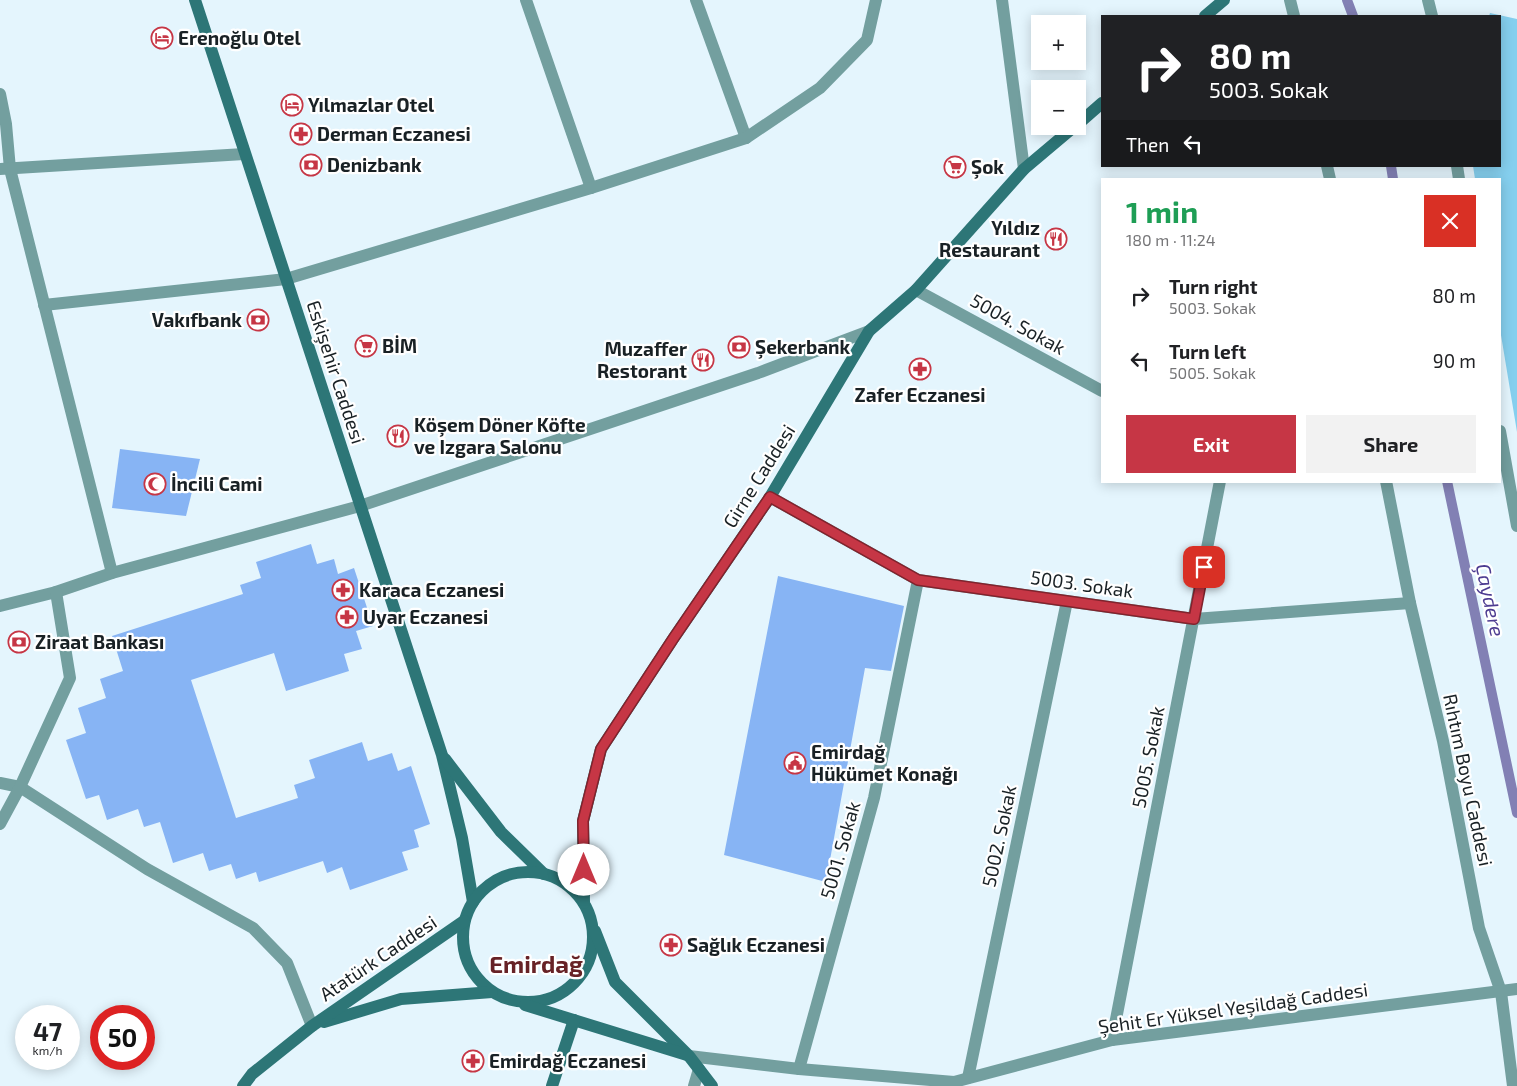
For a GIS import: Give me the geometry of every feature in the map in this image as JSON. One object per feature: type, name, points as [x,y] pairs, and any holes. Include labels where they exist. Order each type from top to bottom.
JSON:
[{"type":"main road","name":"Eskişehir Caddesi","points":[[195,0],[442,755],[462,838],[472,902]]},
{"type":"main road","points":[[1206,15],[1224,0]]},
{"type":"main road","name":"Girne Caddesi","points":[[1086,117],[1101,104]]},
{"type":"main road","name":"Girne Caddesi","points":[[584,903],[583,821],[601,749],[770,497],[869,330],[916,290],[1024,169],[1064,135]]},
{"type":"main road","name":"Eskişehir Caddesi","points":[[442,755],[502,832],[544,874]]},
{"type":"main road","points":[[689,1056],[512,1001],[492,992],[477,978],[466,961],[462,941],[464,921],[472,902],[486,887],[504,876],[523,872],[544,874],[560,880],[573,890],[584,903],[615,982],[689,1056],[712,1086]]},
{"type":"main road","name":"Atatürk Caddesi","points":[[243,1086],[252,1074],[312,1026],[464,921]]},
{"type":"main road","points":[[512,1001],[531,1002],[550,998],[566,989],[580,976],[589,960],[593,942],[592,924]]},
{"type":"main road","name":"Atatürk Caddesi","points":[[312,1026],[401,999],[492,992]]},
{"type":"main road","points":[[552,1086],[574,1020]]},
{"type":"street","points":[[526,0],[591,188]]},
{"type":"street","points":[[696,0],[746,138]]},
{"type":"street","points":[[44,305],[286,279],[591,188],[746,138],[820,88],[867,40],[876,0]]},
{"type":"street","points":[[1002,0],[1024,169]]},
{"type":"street","points":[[1290,0],[1294,15]]},
{"type":"street","points":[[1428,0],[1432,15]]},
{"type":"street","points":[[0,94],[6,124],[5,169],[44,305],[112,573]]},
{"type":"street","points":[[5,169],[244,154]]},
{"type":"street","name":"5004. Sokak","points":[[916,290],[1101,390]]},
{"type":"street","points":[[0,606],[56,592],[112,573],[360,506],[758,373],[869,330]]},
{"type":"street","points":[[1501,437],[1517,526]]},
{"type":"street","name":"5005. Sokak","points":[[1112,1040],[1220,483]]},
{"type":"street","name":"Rıhtım Boyu Caddesi","points":[[1386,483],[1410,604],[1442,741],[1479,928],[1501,992],[1513,1086]]},
{"type":"street","name":"5003. Sokak","points":[[770,497],[918,580],[1194,619],[1410,604]]},
{"type":"street","name":"5001. Sokak","points":[[799,1069],[874,798],[918,580]]},
{"type":"street","points":[[0,824],[20,787],[70,678],[56,592]]},
{"type":"street","name":"5002. Sokak","points":[[968,1078],[1067,601]]},
{"type":"street","points":[[0,783],[20,787],[147,869],[253,928],[287,963],[312,1026]]},
{"type":"street","name":"Şehit Er Yüksel Yeşildağ Caddesi","points":[[689,1056],[799,1069],[954,1082],[1112,1040],[1517,989]]},
{"type":"street","points":[[694,1086],[698,1069]]},
{"type":"shaded area","points":[[1501,15],[1517,19],[1517,432],[1501,335],[1501,178],[1475,178],[1473,167],[1501,167]]},
{"type":"building","name":"İncili Cami","points":[[120,449],[200,459],[186,516],[112,508]]},
{"type":"building","points":[[311,544],[317,564],[334,559],[338,574],[354,568],[373,626],[356,631],[362,649],[344,654],[349,671],[286,691],[274,653],[191,680],[236,818],[298,798],[294,785],[315,778],[309,760],[362,742],[368,761],[392,753],[398,771],[411,766],[430,824],[414,830],[419,847],[402,852],[408,870],[350,890],[342,867],[327,873],[323,861],[259,882],[256,872],[236,879],[231,864],[209,871],[203,853],[173,863],[160,822],[144,827],[138,809],[107,820],[99,795],[86,799],[66,740],[86,733],[78,708],[106,698],[100,679],[123,671],[112,636],[243,594],[240,585],[261,578],[256,562]]},
{"type":"building","name":"Emirdağ Hükümet Konağı","points":[[778,576],[904,606],[891,671],[865,668],[826,882],[724,855]]},
{"type":"waterway","name":"Çaydere","points":[[1347,0],[1353,15]]},
{"type":"waterway","name":"Çaydere","points":[[1391,167],[1393,178]]},
{"type":"waterway","name":"Çaydere","points":[[1447,483],[1517,813]]},
{"type":"place","name":"Erenoğlu Otel","points":[[162,38]]},
{"type":"place","name":"Yılmazlar Otel","points":[[292,105]]},
{"type":"place","name":"Derman Eczanesi","points":[[301,134]]},
{"type":"place","name":"Denizbank","points":[[311,165]]},
{"type":"place","name":"Şok","points":[[955,167]]},
{"type":"place","name":"Yıldız Restaurant","points":[[1056,239]]},
{"type":"place","name":"Vakıfbank","points":[[258,320]]},
{"type":"place","name":"BİM","points":[[366,346]]},
{"type":"place","name":"Şekerbank","points":[[739,347]]},
{"type":"place","name":"Muzaffer Restorant","points":[[703,360]]},
{"type":"place","name":"Zafer Eczanesi","points":[[920,369]]},
{"type":"place","name":"Köşem Döner Köfte ve Izgara Salonu","points":[[398,436]]},
{"type":"place","name":"İncili Cami","points":[[155,484]]},
{"type":"place","name":"Karaca Eczanesi","points":[[343,590]]},
{"type":"place","name":"Uyar Eczanesi","points":[[347,617]]},
{"type":"place","name":"Ziraat Bankası","points":[[19,642]]},
{"type":"place","name":"Emirdağ Hükümet Konağı","points":[[795,763]]},
{"type":"place","name":"Sağlık Eczanesi","points":[[671,945]]},
{"type":"place","name":"Emirdağ Eczanesi","points":[[473,1061]]},
{"type":"district","name":"Emirdağ","points":[[536,965]]},
{"type":"route","points":[[584,870],[583,821],[601,749],[770,497],[918,580],[1194,619],[1204,567]]}]
